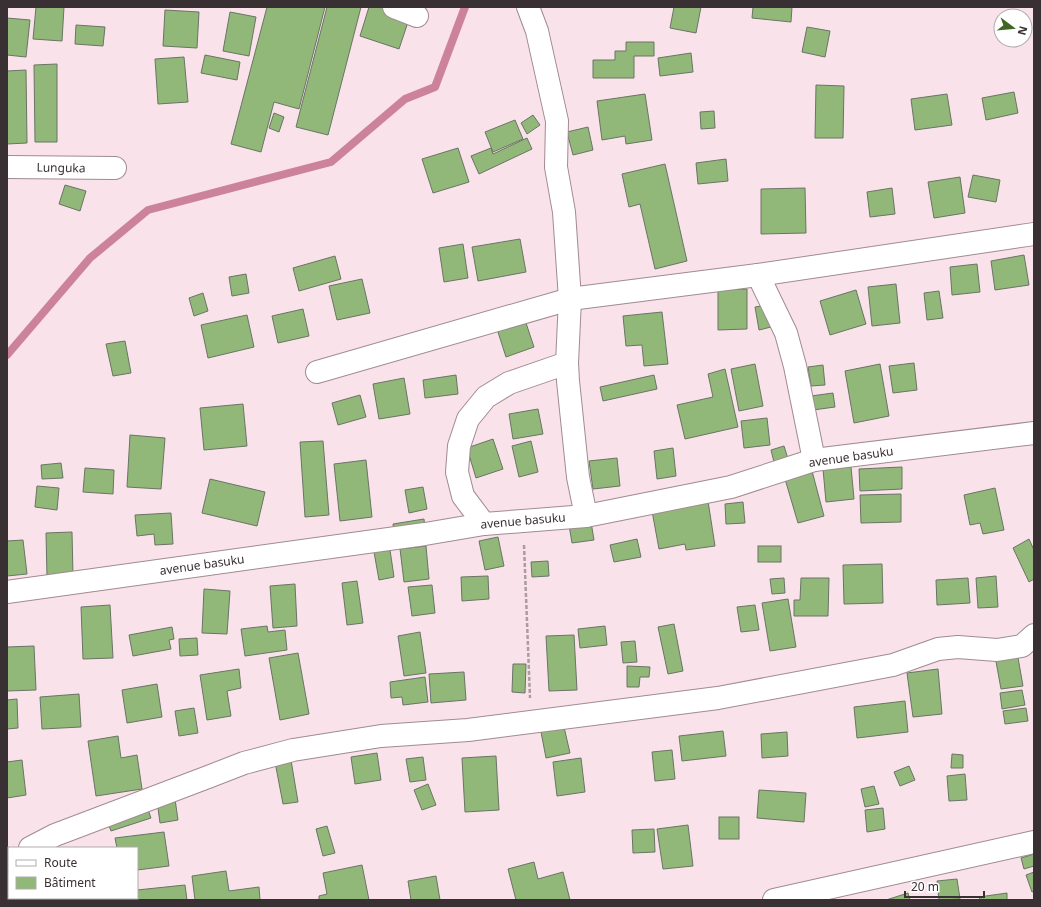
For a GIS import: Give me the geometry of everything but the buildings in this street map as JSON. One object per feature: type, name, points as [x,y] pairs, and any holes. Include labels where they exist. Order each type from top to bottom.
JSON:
[{"type":"street","points":[[394,7],[417,16]]},
{"type":"street","points":[[528,7],[537,31],[557,121],[556,167],[564,212],[570,299],[567,363],[578,477],[586,516]]},
{"type":"street","name":"Lunguka","points":[[7,167],[115,168]]},
{"type":"street","points":[[316,372],[570,299],[758,275],[1034,234]]},
{"type":"street","points":[[758,275],[786,333],[795,366],[814,460]]},
{"type":"street","points":[[484,524],[463,496],[457,472],[459,446],[468,419],[486,397],[509,383],[567,363]]},
{"type":"street","name":"avenue basuku","points":[[7,592],[426,534],[484,524],[586,516],[731,487],[814,460],[1034,434]]},
{"type":"street","points":[[32,847],[55,835],[244,763],[293,750],[381,736],[468,730],[718,698],[893,665],[938,649],[958,647],[997,650],[1022,646],[1034,635]]},
{"type":"street","points":[[774,900],[1034,842]]},
{"type":"path","points":[[523,521],[531,721]]},
{"type":"waterway","points":[[7,355],[90,258],[148,210],[331,162],[405,99],[435,87],[465,7]]}]
